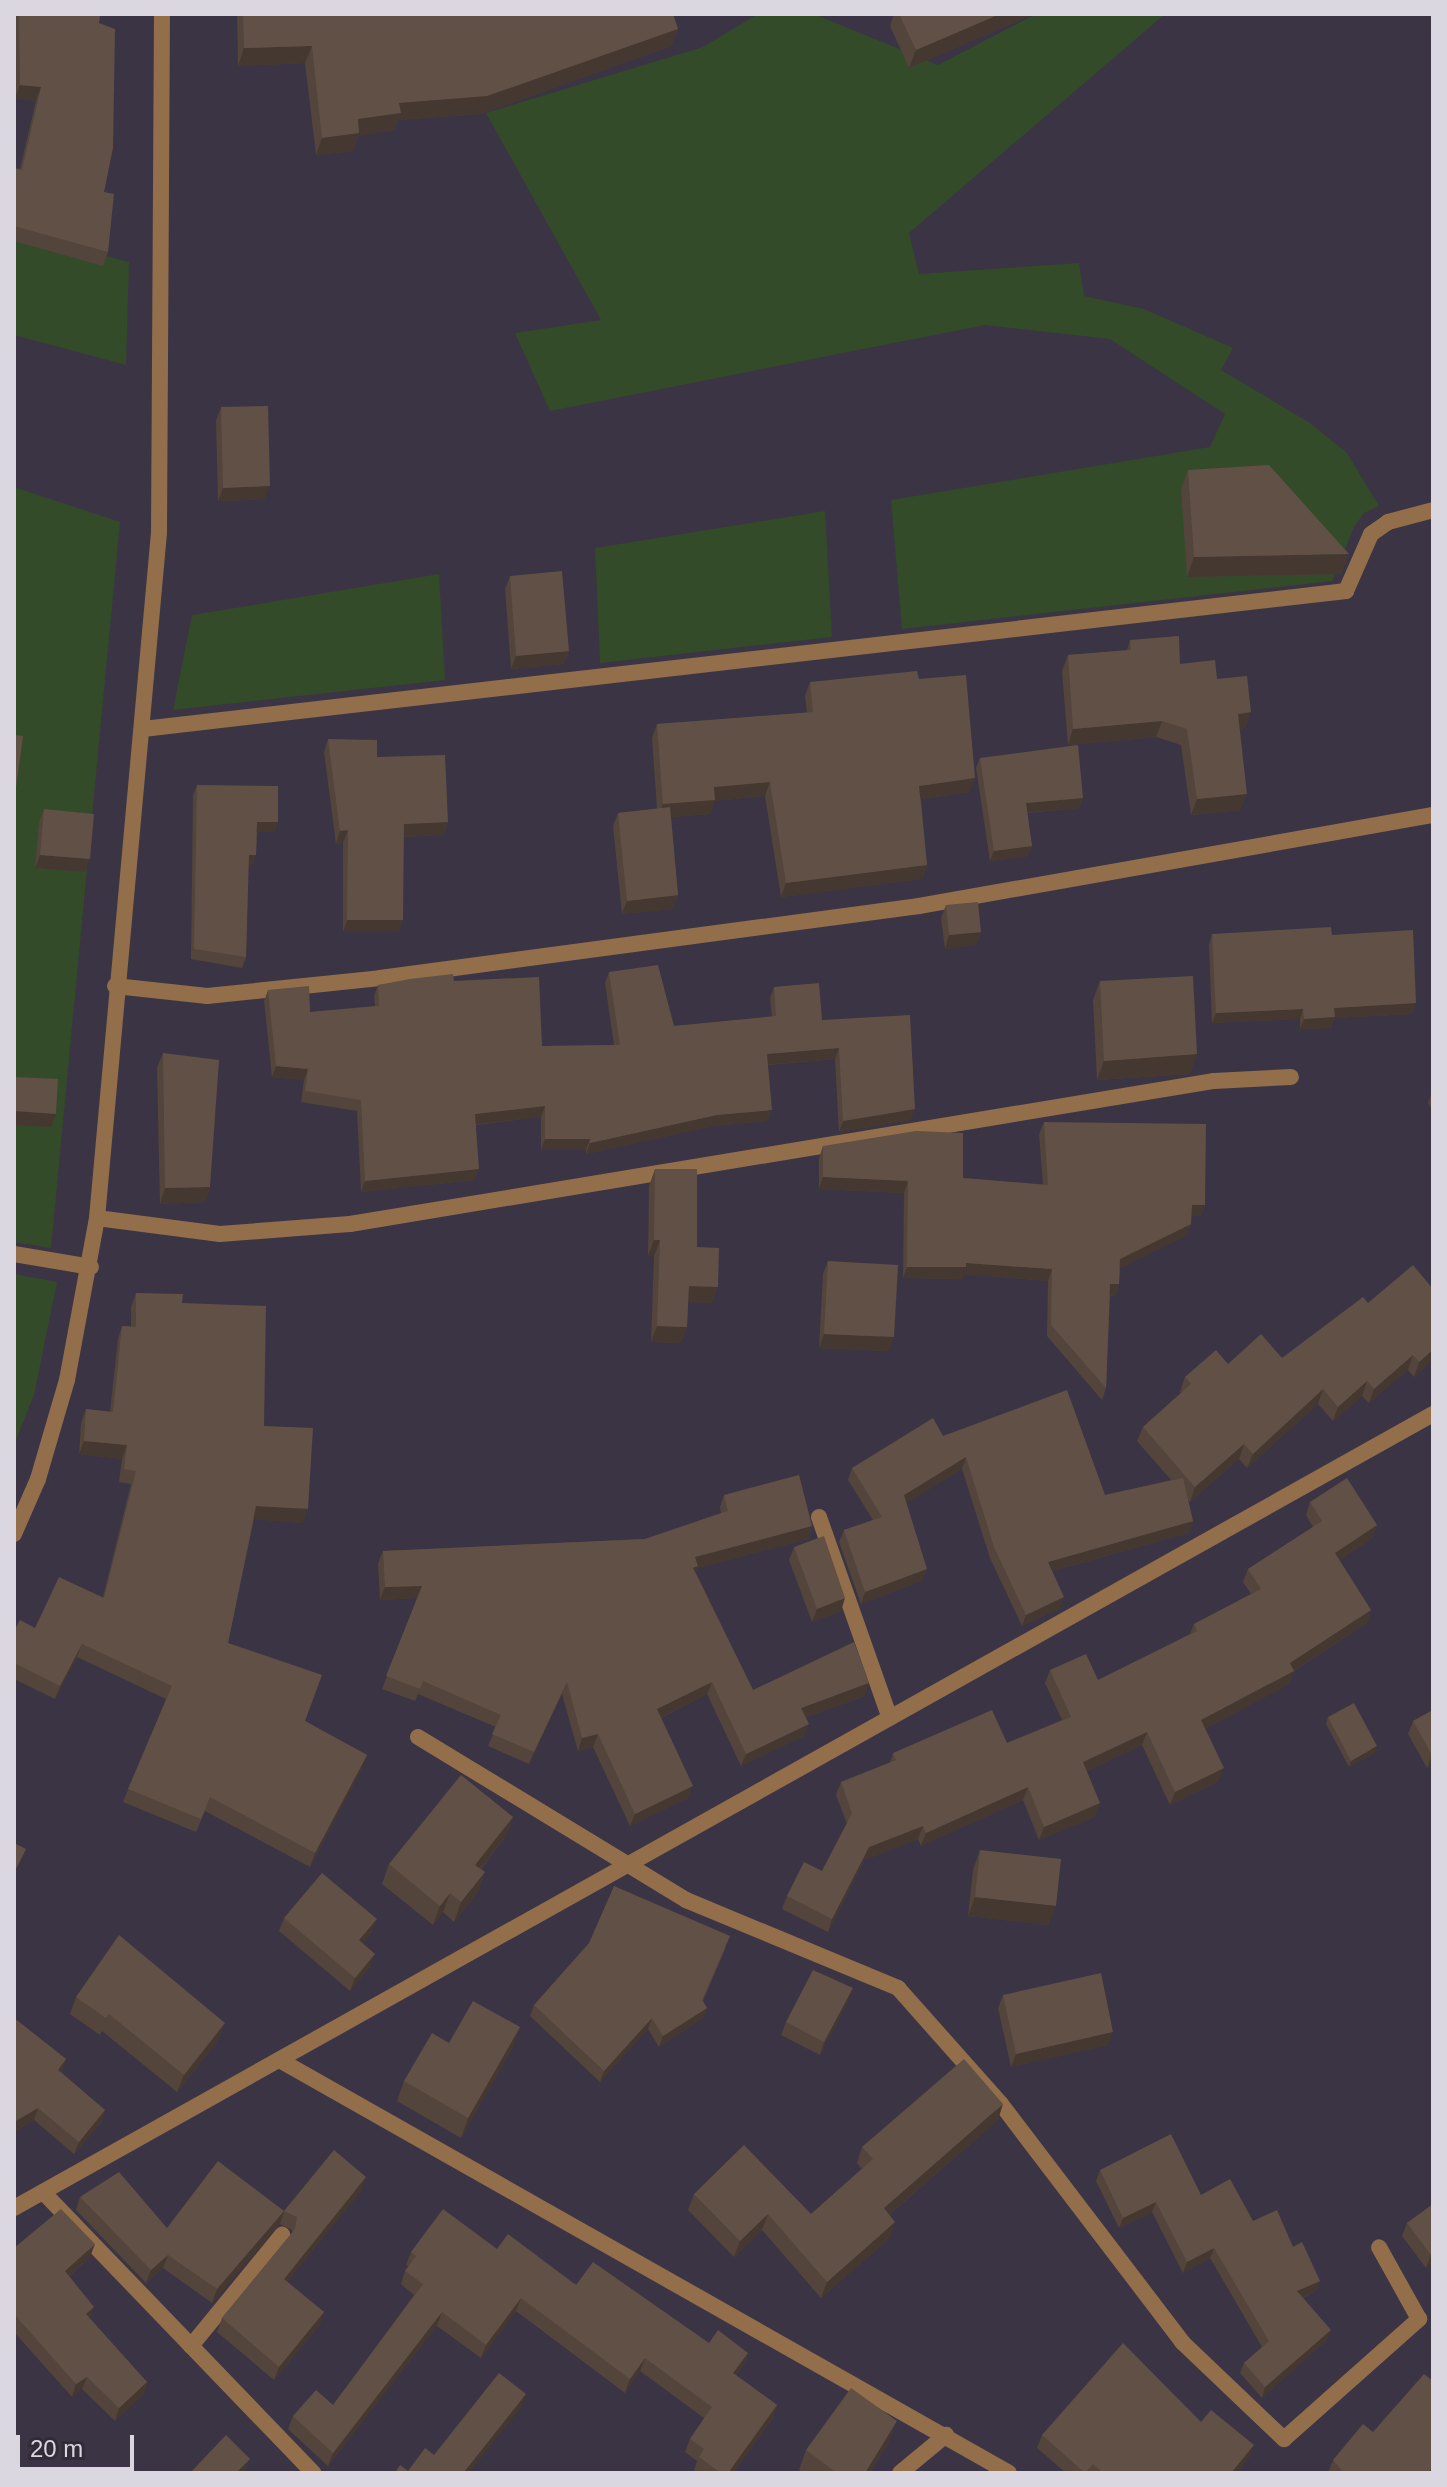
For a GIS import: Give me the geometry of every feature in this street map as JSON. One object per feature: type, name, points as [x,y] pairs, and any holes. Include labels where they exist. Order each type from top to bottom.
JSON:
[{"type":"street","points":[[14,1534],[38,1479],[63,1394],[91,1267],[97,1218],[115,986],[143,729],[159,533],[162,14]]},
{"type":"street","points":[[143,729],[1346,591],[1371,534],[1388,522],[1433,510]]},
{"type":"street","points":[[115,986],[207,996],[380,978],[919,906],[1433,815]]},
{"type":"street","points":[[97,1218],[220,1234],[350,1224],[1214,1081],[1291,1077]]},
{"type":"street","points":[[14,1254],[91,1267]]},
{"type":"street","points":[[14,2208],[283,2062],[625,1864],[1433,1414]]},
{"type":"street","points":[[819,1517],[889,1716]]},
{"type":"street","points":[[418,1737],[686,1900],[898,1988],[1001,2104],[1182,2342],[1284,2439],[1419,2319],[1379,2247]]},
{"type":"street","points":[[283,2062],[1009,2473]]},
{"type":"street","points":[[43,2192],[313,2473]]},
{"type":"street","points":[[191,2346],[282,2235]]},
{"type":"street","points":[[900,2473],[946,2435]]},
{"type":"green space","points":[[758,14],[814,14],[938,65],[1036,14],[1165,14],[909,233],[919,274],[1079,263],[1084,296],[1144,309],[1233,348],[1221,370],[1310,423],[1347,453],[1379,506],[1364,513],[1354,527],[1332,581],[902,629],[891,500],[1210,447],[1225,414],[1110,339],[985,325],[550,411],[515,333],[601,320],[486,113],[703,47]]},
{"type":"green space","points":[[14,231],[129,262],[126,365],[14,335]]},
{"type":"green space","points":[[14,487],[120,522],[51,1248],[14,1242]]},
{"type":"green space","points":[[825,511],[832,637],[600,663],[595,548]]},
{"type":"green space","points":[[439,574],[445,680],[173,710],[192,615]]},
{"type":"green space","points":[[14,1274],[57,1282],[34,1395],[16,1440]]},
{"type":"building","points":[[19,14],[100,14],[99,23],[115,29],[113,148],[104,192],[114,194],[108,252],[14,226],[14,168],[22,170],[41,87],[20,85]]},
{"type":"building","points":[[243,14],[673,14],[678,29],[487,96],[399,103],[401,113],[358,119],[359,133],[322,138],[312,46],[244,48]]},
{"type":"building","points":[[899,14],[1000,14],[916,50]]},
{"type":"building","points":[[268,406],[270,486],[223,488],[221,407]]},
{"type":"building","points":[[1269,465],[1349,554],[1194,557],[1188,470]]},
{"type":"building","points":[[562,571],[569,651],[516,656],[510,576]]},
{"type":"building","points":[[1179,636],[1180,664],[1215,660],[1217,679],[1247,676],[1251,712],[1238,714],[1247,794],[1197,799],[1187,729],[1162,721],[1073,729],[1068,655],[1131,650],[1130,640]]},
{"type":"building","points":[[917,671],[919,679],[966,675],[975,778],[919,786],[927,865],[786,883],[770,782],[714,787],[715,800],[663,804],[657,724],[813,712],[810,682]]},
{"type":"building","points":[[14,735],[23,736],[14,803]]},
{"type":"building","points":[[328,739],[377,740],[377,757],[445,755],[448,822],[404,824],[403,920],[347,920],[348,830],[340,831]]},
{"type":"building","points":[[1078,745],[1083,798],[1026,803],[1032,846],[994,851],[980,758]]},
{"type":"building","points":[[197,785],[278,786],[278,822],[257,822],[256,855],[249,855],[246,957],[194,949]]},
{"type":"building","points":[[670,807],[678,895],[627,901],[618,813]]},
{"type":"building","points":[[44,809],[94,814],[90,859],[40,855]]},
{"type":"building","points":[[978,902],[981,932],[949,935],[946,905]]},
{"type":"building","points":[[1331,927],[1332,935],[1413,930],[1416,1003],[1334,1008],[1335,1017],[1304,1019],[1303,1009],[1216,1013],[1212,934]]},
{"type":"building","points":[[658,965],[674,1026],[776,1016],[774,987],[819,983],[822,1020],[910,1015],[915,1109],[843,1121],[839,1048],[767,1054],[772,1110],[717,1115],[590,1143],[590,1139],[545,1139],[545,1106],[475,1114],[479,1169],[365,1181],[361,1100],[305,1091],[308,1069],[276,1066],[268,990],[309,986],[310,1012],[379,1006],[378,985],[410,979],[453,974],[454,981],[539,977],[542,1046],[620,1045],[609,972]]},
{"type":"building","points":[[1193,976],[1197,1054],[1104,1061],[1100,981]]},
{"type":"building","points":[[163,1053],[219,1060],[210,1187],[165,1188]]},
{"type":"building","points":[[14,1077],[58,1079],[56,1114],[14,1111]]},
{"type":"building","points":[[1044,1122],[1206,1124],[1205,1205],[1192,1205],[1191,1224],[1120,1259],[1119,1284],[1110,1284],[1106,1388],[1051,1325],[1052,1269],[966,1263],[966,1267],[907,1267],[908,1181],[823,1177],[823,1146],[916,1131],[963,1133],[963,1178],[1048,1185]]},
{"type":"building","points":[[655,1169],[697,1169],[697,1247],[719,1248],[718,1287],[689,1286],[687,1327],[657,1326],[660,1240],[654,1240]]},
{"type":"building","points":[[828,1261],[898,1265],[894,1337],[824,1334]]},
{"type":"building","points":[[1413,1265],[1433,1289],[1433,1350],[1419,1362],[1413,1355],[1374,1389],[1367,1381],[1338,1407],[1323,1389],[1253,1454],[1244,1444],[1195,1487],[1143,1427],[1191,1384],[1185,1377],[1216,1350],[1228,1364],[1261,1334],[1282,1358],[1363,1297],[1368,1303]]},
{"type":"building","points":[[136,1293],[183,1294],[182,1303],[266,1306],[264,1426],[313,1428],[308,1509],[256,1506],[228,1643],[322,1675],[305,1721],[367,1755],[315,1853],[210,1797],[201,1819],[128,1789],[172,1686],[82,1644],[60,1686],[14,1663],[14,1631],[20,1620],[35,1628],[59,1577],[104,1598],[136,1471],[124,1469],[127,1445],[84,1441],[86,1409],[113,1412],[122,1326],[136,1327]]},
{"type":"building","points":[[1067,1390],[1105,1495],[1183,1478],[1193,1521],[1048,1562],[1064,1597],[1026,1615],[994,1547],[966,1457],[904,1495],[927,1569],[865,1592],[844,1530],[882,1517],[852,1468],[933,1418],[943,1436]]},
{"type":"building","points":[[799,1475],[812,1526],[695,1557],[698,1566],[693,1568],[753,1690],[854,1642],[869,1683],[801,1708],[809,1724],[746,1754],[712,1682],[657,1709],[693,1786],[635,1814],[598,1734],[582,1738],[567,1682],[534,1752],[492,1734],[501,1715],[423,1681],[420,1689],[386,1676],[422,1586],[385,1587],[383,1551],[645,1539],[728,1511],[724,1495]]},
{"type":"building","points":[[1347,1478],[1377,1525],[1335,1553],[1371,1610],[1290,1663],[1294,1671],[1201,1720],[1224,1768],[1175,1792],[1147,1732],[1083,1762],[1100,1803],[1044,1827],[1028,1787],[926,1833],[923,1826],[869,1847],[832,1919],[787,1896],[804,1862],[822,1871],[852,1813],[841,1782],[896,1760],[893,1753],[992,1710],[1007,1743],[1071,1717],[1050,1670],[1086,1654],[1098,1680],[1197,1631],[1194,1624],[1261,1589],[1248,1569],[1322,1521],[1310,1502]]},
{"type":"building","points":[[824,1536],[845,1598],[817,1609],[794,1547]]},
{"type":"building","points":[[1354,1703],[1377,1746],[1351,1761],[1328,1717]]},
{"type":"building","points":[[1433,1710],[1433,1754],[1432,1755],[1413,1721]]},
{"type":"building","points":[[461,1775],[513,1817],[475,1865],[485,1872],[461,1902],[450,1893],[440,1906],[389,1864]]},
{"type":"building","points":[[14,1843],[26,1849],[14,1873]]},
{"type":"building","points":[[980,1850],[1061,1859],[1056,1906],[975,1897]]},
{"type":"building","points":[[322,1873],[377,1919],[359,1940],[375,1954],[355,1978],[284,1918]]},
{"type":"building","points":[[614,1886],[730,1936],[702,2000],[707,2008],[663,2036],[652,2018],[604,2071],[534,2005],[589,1943]]},
{"type":"building","points":[[119,1935],[225,2023],[184,2075],[109,2014],[106,2018],[76,1997]]},
{"type":"building","points":[[813,1970],[853,1988],[824,2042],[786,2022]]},
{"type":"building","points":[[1101,1973],[1113,2032],[1016,2054],[1003,1995]]},
{"type":"building","points":[[473,2001],[520,2027],[468,2118],[404,2081],[432,2033],[449,2043]]},
{"type":"building","points":[[14,2018],[66,2059],[58,2070],[105,2110],[79,2142],[38,2108],[14,2122]]},
{"type":"building","points":[[964,2059],[1003,2104],[884,2208],[895,2222],[827,2282],[768,2214],[740,2241],[694,2194],[744,2145],[811,2214],[873,2159],[862,2147]]},
{"type":"building","points":[[1171,2134],[1201,2195],[1230,2179],[1253,2221],[1277,2210],[1293,2247],[1302,2242],[1320,2281],[1297,2291],[1331,2330],[1265,2387],[1244,2363],[1269,2341],[1214,2248],[1187,2262],[1156,2202],[1123,2218],[1100,2170]]},
{"type":"building","points":[[334,2150],[366,2177],[284,2279],[324,2312],[279,2367],[222,2318],[295,2229],[297,2217],[284,2211]]},
{"type":"building","points":[[218,2161],[284,2211],[217,2289],[168,2255],[151,2270],[80,2197],[119,2172],[167,2228]]},
{"type":"building","points":[[1433,2204],[1433,2253],[1431,2255],[1407,2223]]},
{"type":"building","points":[[61,2209],[95,2244],[65,2271],[94,2307],[86,2314],[147,2382],[119,2408],[87,2377],[76,2384],[14,2314],[14,2248]]},
{"type":"building","points":[[443,2209],[497,2249],[508,2234],[576,2285],[593,2262],[709,2343],[718,2330],[748,2353],[733,2373],[777,2405],[728,2473],[721,2473],[699,2457],[704,2449],[690,2439],[712,2407],[645,2358],[630,2379],[521,2298],[486,2345],[442,2312],[333,2453],[293,2416],[316,2390],[333,2405],[423,2284],[405,2271],[416,2256],[411,2252]]},
{"type":"building","points":[[1123,2343],[1201,2422],[1211,2410],[1254,2445],[1231,2473],[1103,2473],[1093,2464],[1085,2473],[1042,2435]]},
{"type":"building","points":[[499,2373],[526,2394],[465,2471],[467,2473],[395,2473],[400,2465],[408,2471],[425,2448],[434,2455]]},
{"type":"building","points":[[1424,2374],[1433,2381],[1433,2467],[1428,2473],[1344,2473],[1333,2460],[1363,2424],[1373,2432]]},
{"type":"building","points":[[851,2388],[897,2421],[865,2473],[837,2473],[806,2450]]},
{"type":"building","points":[[226,2435],[250,2459],[236,2473],[190,2473]]}]
